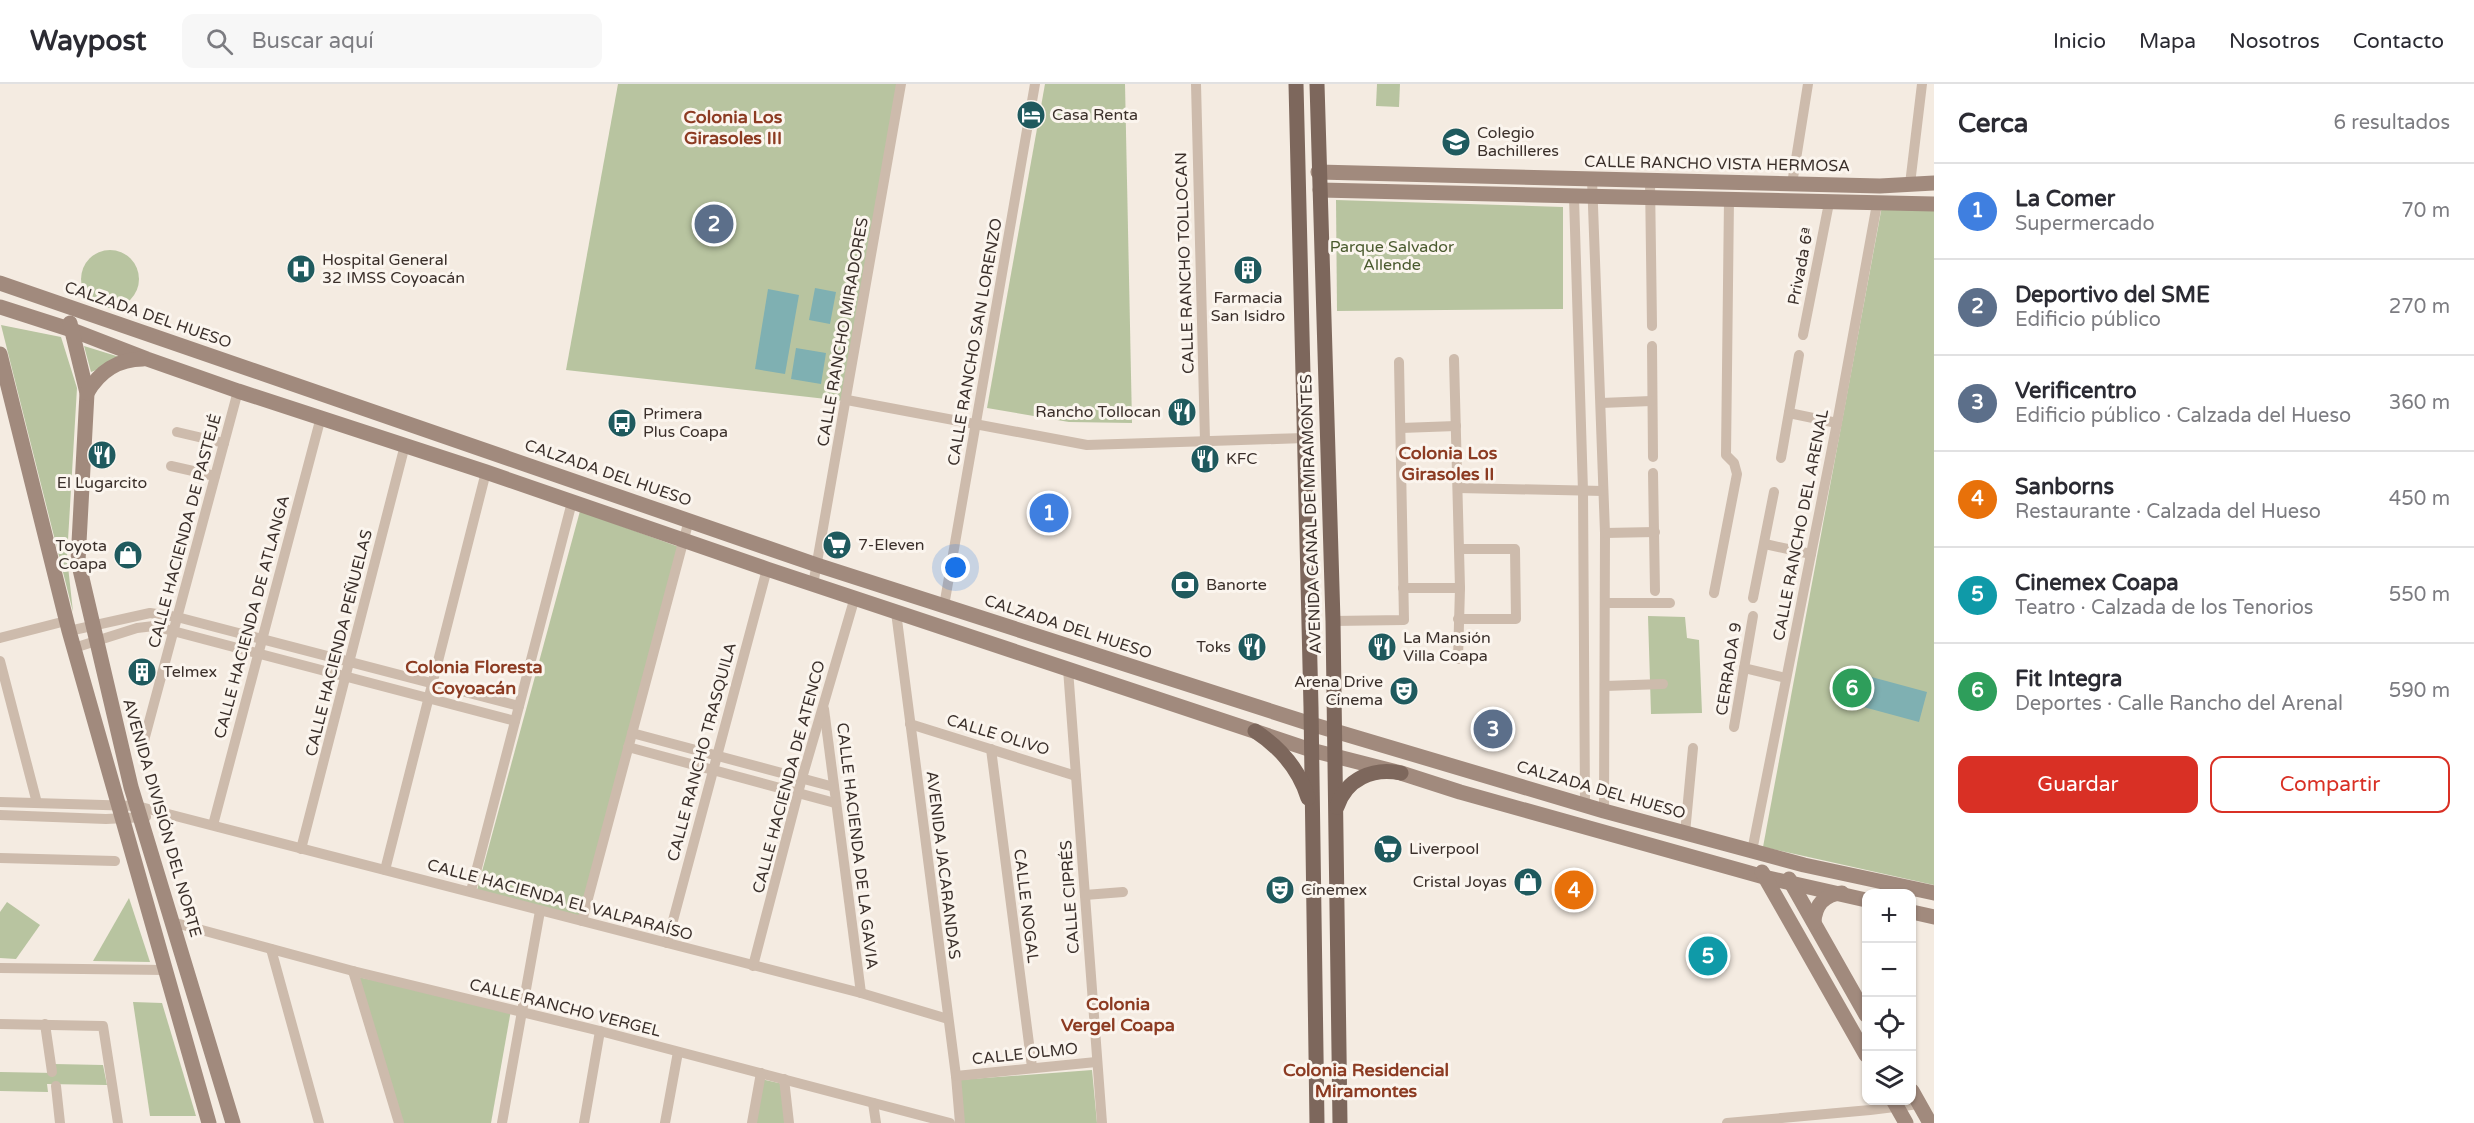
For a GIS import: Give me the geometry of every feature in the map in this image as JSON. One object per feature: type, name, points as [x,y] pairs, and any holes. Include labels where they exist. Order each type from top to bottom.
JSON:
[{"type":"main road","name":"AVENIDA CANAL DE MIRAMONTES","points":[[1296,84],[1311,724],[1317,1123]]},
{"type":"main road","name":"AVENIDA CANAL DE MIRAMONTES","points":[[1317,84],[1333,621],[1340,1123]]},
{"type":"main road","name":"CALLE RANCHO VISTA HERMOSA","points":[[1318,172],[1792,184],[1934,183]]},
{"type":"main road","points":[[1320,190],[1934,204]]},
{"type":"main road","points":[[0,271],[5,284]]},
{"type":"main road","name":"CALZADA DEL HUESO","points":[[5,284],[817,565],[1311,724],[1604,811],[1777,858],[1934,894]]},
{"type":"main road","name":"AVENIDA DIVISIÓN DEL NORTE","points":[[65,305],[87,393],[78,561],[139,812],[233,1123]]},
{"type":"main road","points":[[0,307],[72,330],[238,391],[486,472],[813,585],[855,597],[1311,750],[1401,773],[1460,792],[1764,877],[1862,899]]},
{"type":"main road","points":[[0,354],[64,627],[74,648],[209,1123]]},
{"type":"main road","points":[[87,393],[96,378],[110,368],[128,360],[147,359]]},
{"type":"main road","points":[[1255,731],[1277,748],[1295,769],[1309,802],[1313,826]]},
{"type":"main road","points":[[1335,816],[1342,795],[1360,777],[1384,770],[1401,773]]},
{"type":"main road","points":[[1752,851],[1764,877],[1864,1051]]},
{"type":"main road","points":[[1777,858],[1862,1008]]},
{"type":"main road","points":[[1814,922],[1816,910],[1822,901],[1832,895],[1843,893]]},
{"type":"main road","points":[[1916,913],[1934,917]]},
{"type":"main road","points":[[1916,1099],[1930,1123]]},
{"type":"main road","points":[[1896,1105],[1906,1123]]},
{"type":"street","name":"CALLE RANCHO MIRADORES","points":[[813,585],[901,84]]},
{"type":"street","name":"CALLE RANCHO SAN LORENZO","points":[[944,606],[1035,84]]},
{"type":"street","name":"CALLE RANCHO TOLLOCAN","points":[[1196,84],[1205,441]]},
{"type":"street","points":[[1792,184],[1808,84]]},
{"type":"street","points":[[1910,184],[1922,84]]},
{"type":"street","points":[[1592,179],[1605,533],[1604,811]]},
{"type":"street","points":[[1650,180],[1652,326]]},
{"type":"street","points":[[1574,197],[1582,491],[1585,805]]},
{"type":"street","points":[[1714,593],[1737,474],[1734,463],[1726,455],[1729,199]]},
{"type":"street","name":"Privada 6ª","points":[[1803,335],[1829,203]]},
{"type":"street","name":"CALLE RANCHO DEL ARENAL","points":[[1752,851],[1837,423],[1877,204]]},
{"type":"street","points":[[1579,345],[1598,345]]},
{"type":"street","points":[[1652,346],[1653,457]]},
{"type":"street","points":[[1781,458],[1799,355]]},
{"type":"street","points":[[1454,359],[1460,588],[1458,659]]},
{"type":"street","points":[[1333,621],[1404,620],[1400,362]]},
{"type":"street","name":"CALLE HACIENDA DE PASTEJÉ","points":[[142,748],[238,391]]},
{"type":"street","points":[[847,400],[1087,445],[1305,438]]},
{"type":"street","points":[[1600,403],[1651,401]]},
{"type":"street","points":[[1789,413],[1837,423]]},
{"type":"street","name":"CALLE HACIENDA DE ATLANGA","points":[[213,825],[321,417]]},
{"type":"street","points":[[1401,428],[1455,426]]},
{"type":"street","points":[[177,432],[224,443]]},
{"type":"street","name":"CALLE HACIENDA PEÑUELAS","points":[[302,849],[405,446]]},
{"type":"street","points":[[171,466],[215,476]]},
{"type":"street","points":[[385,870],[486,472]]},
{"type":"street","points":[[1653,473],[1655,591]]},
{"type":"street","points":[[1458,488],[1603,491]]},
{"type":"street","points":[[1753,598],[1774,492]]},
{"type":"street","points":[[471,891],[572,502]]},
{"type":"street","points":[[582,921],[688,520]]},
{"type":"street","points":[[1605,533],[1655,532]]},
{"type":"street","points":[[1765,544],[1811,554]]},
{"type":"street","points":[[1458,619],[1516,619],[1515,549],[1459,549]]},
{"type":"street","name":"CALLE RANCHO TRASQUILA","points":[[667,943],[767,569]]},
{"type":"street","points":[[1403,588],[1460,588]]},
{"type":"street","name":"CALLE HACIENDA DE ATENCO","points":[[753,966],[801,778],[855,597]]},
{"type":"street","points":[[1605,603],[1670,603]]},
{"type":"street","name":"AVENIDA JACARANDAS","points":[[896,612],[956,1076],[960,1123]]},
{"type":"street","points":[[0,638],[64,627],[92,625],[150,613],[177,617],[263,638],[519,706]]},
{"type":"street","name":"CERRADA 9","points":[[1734,728],[1753,616]]},
{"type":"street","points":[[74,648],[147,626],[515,721]]},
{"type":"street","points":[[1584,653],[1605,653]]},
{"type":"street","points":[[0,661],[37,803]]},
{"type":"street","points":[[1744,668],[1786,678]]},
{"type":"street","name":"CALLE CIPRÉS","points":[[1068,669],[1102,1123]]},
{"type":"street","points":[[1605,686],[1663,684]]},
{"type":"street","name":"CALLE HACIENDA DE LA GAVIA","points":[[823,703],[861,993]]},
{"type":"street","name":"CALLE OLIVO","points":[[910,724],[1076,776]]},
{"type":"street","points":[[632,733],[834,787]]},
{"type":"street","points":[[628,747],[835,803]]},
{"type":"street","points":[[1685,833],[1693,748]]},
{"type":"street","name":"CALLE NOGAL","points":[[991,749],[1032,1067]]},
{"type":"street","points":[[2,802],[37,803],[120,812],[3,815],[2,802]]},
{"type":"street","name":"CALLE HACIENDA EL VALPARAÍSO","points":[[120,812],[164,813],[213,825],[861,993],[948,1019]]},
{"type":"street","points":[[0,858],[115,861]]},
{"type":"street","points":[[1085,895],[1123,892]]},
{"type":"street","points":[[502,1123],[540,911]]},
{"type":"street","name":"CALLE RANCHO VERGEL","points":[[172,922],[353,971],[600,1031],[950,1123]]},
{"type":"street","points":[[271,949],[319,1123]]},
{"type":"street","points":[[0,968],[165,970]]},
{"type":"street","points":[[353,971],[399,1123]]},
{"type":"street","points":[[0,1024],[103,1026],[118,1123]]},
{"type":"street","points":[[45,1024],[52,1072]]},
{"type":"street","points":[[584,1123],[600,1031]]},
{"type":"street","points":[[665,1123],[678,1052]]},
{"type":"street","name":"CALLE OLMO","points":[[956,1076],[1096,1062]]},
{"type":"street","points":[[752,1123],[760,1073]]},
{"type":"street","points":[[784,1079],[789,1123]]},
{"type":"street","points":[[56,1086],[60,1123]]},
{"type":"street","points":[[873,1103],[876,1123]]},
{"type":"street","points":[[1727,1123],[1839,1118],[1891,1105]]},
{"type":"green space","points":[[618,84],[899,84],[844,401],[566,370]]},
{"type":"green space","points":[[1045,84],[1125,84],[1132,423],[1069,422],[987,408]]},
{"type":"green space","points":[[1377,84],[1400,84],[1399,107],[1376,106]]},
{"type":"green space","name":"Parque Salvador Allende","points":[[1336,200],[1563,207],[1563,309],[1337,311]]},
{"type":"green space","points":[[1882,206],[1934,207],[1934,885],[1763,847]]},
{"type":"green space","points":[[104,250],[116,250],[131,258],[139,273],[139,285],[131,300],[116,308],[104,308],[89,300],[81,285],[81,273],[89,258]]},
{"type":"green space","points":[[1,325],[61,337],[77,388],[67,557],[73,612]]},
{"type":"green space","points":[[84,346],[126,359],[91,372]]},
{"type":"green space","points":[[580,511],[679,547],[579,916],[477,890]]},
{"type":"green space","points":[[1648,616],[1685,617],[1687,638],[1699,640],[1702,713],[1651,714]]},
{"type":"green space","points":[[129,898],[150,962],[93,961]]},
{"type":"green space","points":[[7,902],[40,925],[16,959],[0,958],[0,912]]},
{"type":"green space","points":[[358,977],[511,1010],[491,1123],[403,1123]]},
{"type":"green space","points":[[133,1002],[162,1003],[196,1116],[150,1116]]},
{"type":"green space","points":[[54,1064],[103,1065],[107,1085],[47,1084],[48,1092],[0,1091],[0,1072],[56,1073]]},
{"type":"green space","points":[[1092,1070],[1097,1123],[961,1123],[957,1080]]},
{"type":"green space","points":[[761,1079],[783,1084],[787,1123],[754,1123]]},
{"type":"water","points":[[815,288],[836,292],[830,324],[809,320]]},
{"type":"water","points":[[768,289],[799,295],[785,374],[755,369]]},
{"type":"water","points":[[796,348],[826,353],[821,384],[791,379]]},
{"type":"water","points":[[1853,672],[1927,692],[1919,722],[1845,702]]},
{"type":"place","name":"Casa Renta","points":[[1031,115]]},
{"type":"place","name":"Colegio Bachilleres","points":[[1456,142]]},
{"type":"place","name":"Deportivo del SME","points":[[714,224]]},
{"type":"place","name":"Hospital General 32 IMSS Coyoacán","points":[[301,269]]},
{"type":"place","name":"Farmacia San Isidro","points":[[1248,270]]},
{"type":"place","name":"Rancho Tollocan","points":[[1182,412]]},
{"type":"place","name":"Primera Plus Coapa","points":[[622,423]]},
{"type":"place","name":"El Lugarcito","points":[[102,455]]},
{"type":"place","name":"KFC","points":[[1205,459]]},
{"type":"place","name":"La Comer","points":[[1049,513]]},
{"type":"place","name":"7-Eleven","points":[[837,545]]},
{"type":"place","name":"Toyota Coapa","points":[[128,555]]},
{"type":"place","name":"Banorte","points":[[1185,585]]},
{"type":"place","name":"Toks","points":[[1252,647]]},
{"type":"place","name":"La Mansión Villa Coapa","points":[[1382,647]]},
{"type":"place","name":"Telmex","points":[[142,672]]},
{"type":"place","name":"Fit Integra","points":[[1852,688]]},
{"type":"place","name":"Arena Drive Cinema","points":[[1404,691]]},
{"type":"place","name":"Verificentro","points":[[1493,729]]},
{"type":"place","name":"Liverpool","points":[[1388,849]]},
{"type":"place","name":"Cristal Joyas","points":[[1528,882]]},
{"type":"place","name":"Cinemex","points":[[1280,890]]},
{"type":"place","name":"Sanborns","points":[[1574,890]]},
{"type":"place","name":"Cinemex Coapa","points":[[1708,956]]},
{"type":"district","name":"Colonia Los Girasoles III","points":[[733,127]]},
{"type":"district","name":"Colonia Los Girasoles II","points":[[1448,463]]},
{"type":"district","name":"Colonia Floresta Coyoacán","points":[[474,677]]},
{"type":"district","name":"Colonia Vergel Coapa","points":[[1118,1014]]},
{"type":"district","name":"Colonia Residencial Miramontes","points":[[1366,1080]]}]
